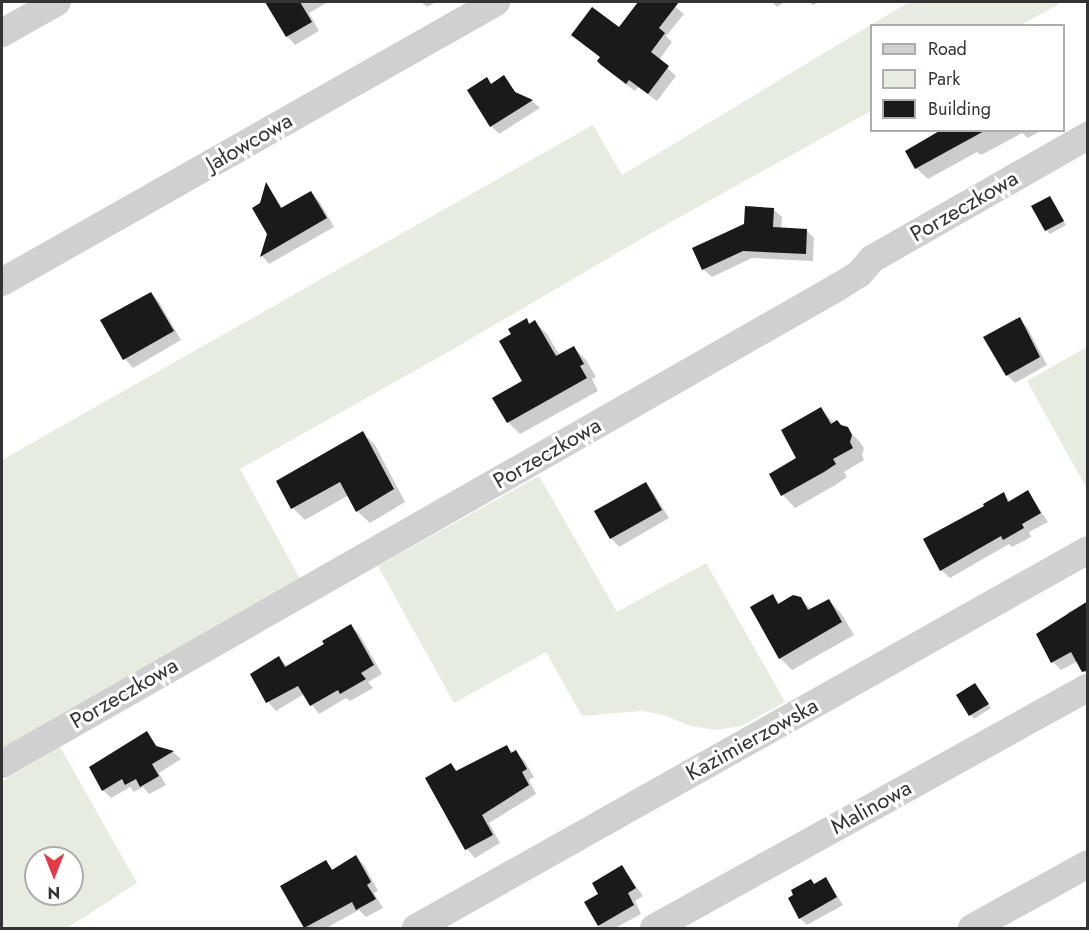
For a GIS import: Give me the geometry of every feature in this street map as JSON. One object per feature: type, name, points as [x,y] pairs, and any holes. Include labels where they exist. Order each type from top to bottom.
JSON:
[{"type":"street","points":[[2,33],[57,2]]},
{"type":"street","name":"Jałowcowa","points":[[2,282],[496,2]]},
{"type":"street","name":"Porzeczkowa","points":[[2,764],[838,287],[859,274],[872,259],[1088,136]]},
{"type":"street","name":"Kazimierzowska","points":[[416,928],[1088,550]]},
{"type":"street","name":"Malinowa","points":[[654,928],[1088,687]]},
{"type":"street","points":[[972,928],[1088,864]]},
{"type":"green space","points":[[909,2],[1057,2],[1059,4],[1023,24],[873,24]]},
{"type":"green space","points":[[870,26],[870,112],[660,228],[448,352],[240,469],[300,579],[2,750],[2,460],[593,125],[622,175]]},
{"type":"green space","points":[[1087,347],[1087,489],[1027,381]]},
{"type":"green space","points":[[539,476],[617,612],[706,563],[785,702],[741,726],[717,730],[690,726],[664,715],[642,711],[582,716],[546,652],[454,703],[378,566]]},
{"type":"green space","points":[[60,747],[137,883],[67,928],[2,928],[2,781]]},
{"type":"building","points":[[265,2],[300,2],[312,22],[286,37]]},
{"type":"building","points":[[638,2],[679,2],[659,28],[665,33],[651,52],[669,66],[648,94],[629,80],[626,84],[601,65],[597,61],[600,57],[571,35],[592,7],[619,27]]},
{"type":"building","points":[[504,75],[515,92],[533,100],[490,127],[467,90],[487,77],[491,84]]},
{"type":"building","points":[[938,132],[982,132],[915,169],[905,151]]},
{"type":"building","points":[[266,182],[281,208],[311,191],[327,218],[260,257],[267,234],[252,208],[260,203]]},
{"type":"building","points":[[1050,196],[1064,221],[1045,231],[1031,206]]},
{"type":"building","points":[[745,206],[774,208],[773,227],[807,229],[806,254],[743,251],[702,270],[692,248],[744,224]]},
{"type":"building","points":[[151,292],[174,331],[123,360],[100,320]]},
{"type":"building","points":[[1020,317],[1040,357],[1006,376],[983,337]]},
{"type":"building","points":[[527,318],[529,324],[535,320],[556,356],[574,346],[584,364],[580,366],[587,378],[507,423],[492,398],[522,381],[499,341],[511,334],[508,329]]},
{"type":"building","points":[[821,407],[831,424],[837,420],[841,425],[848,427],[852,435],[850,442],[853,448],[833,459],[836,464],[824,472],[781,496],[769,474],[796,458],[781,430]]},
{"type":"building","points":[[363,431],[394,489],[356,512],[340,482],[291,509],[276,481]]},
{"type":"building","points":[[646,482],[662,510],[610,539],[594,511]]},
{"type":"building","points":[[1028,490],[1041,513],[1022,524],[1024,528],[1003,540],[1001,536],[940,571],[923,539],[984,506],[983,504],[1004,492],[1008,502]]},
{"type":"building","points":[[773,594],[778,604],[793,595],[801,597],[808,610],[829,599],[842,622],[779,659],[750,607]]},
{"type":"building","points":[[1088,601],[1086,671],[1082,672],[1071,652],[1051,663],[1036,634]]},
{"type":"building","points":[[351,624],[374,665],[361,673],[366,679],[340,694],[338,690],[310,706],[298,686],[266,703],[250,674],[279,656],[285,667],[324,644],[322,641]]},
{"type":"building","points":[[975,683],[989,704],[969,716],[956,695]]},
{"type":"building","points":[[147,731],[156,746],[174,751],[152,764],[159,776],[140,787],[136,779],[125,785],[122,779],[102,791],[89,767]]},
{"type":"building","points":[[507,745],[511,753],[516,750],[527,769],[522,772],[529,785],[482,815],[493,835],[465,850],[425,778],[451,763],[456,771]]},
{"type":"building","points":[[356,855],[371,882],[367,885],[376,899],[356,910],[352,902],[304,928],[280,886],[326,860],[332,870]]},
{"type":"building","points":[[622,865],[636,888],[628,893],[634,905],[598,926],[584,902],[598,894],[592,883]]},
{"type":"building","points":[[826,877],[837,897],[799,919],[788,898],[793,895],[791,890],[811,879],[814,884]]}]
